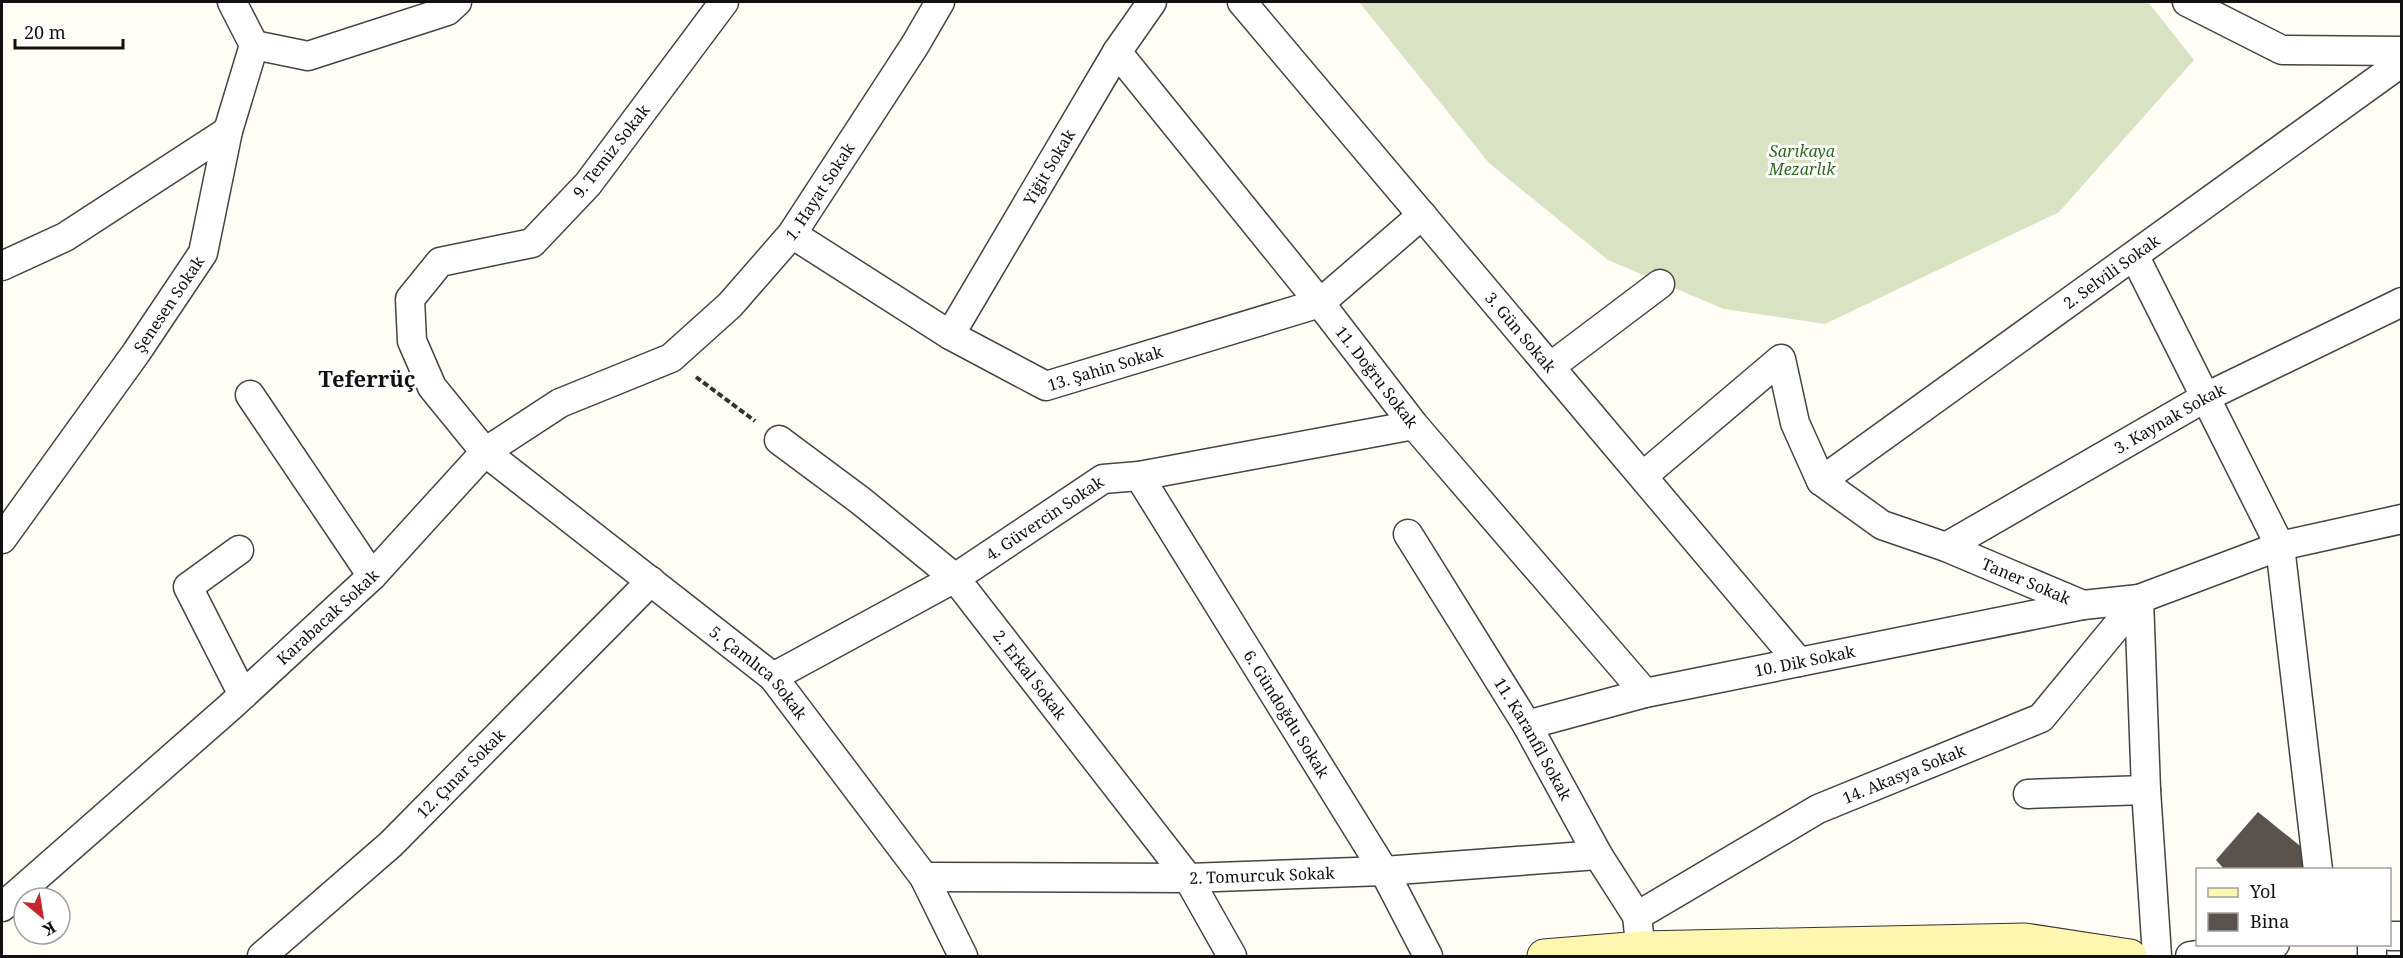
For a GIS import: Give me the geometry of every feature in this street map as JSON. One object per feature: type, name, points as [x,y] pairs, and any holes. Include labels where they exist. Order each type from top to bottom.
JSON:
[{"type":"main road","points":[[1544,957],[1641,948],[2025,940],[2130,957]]},
{"type":"street","points":[[232,2],[254,45],[308,56],[447,12],[457,2]]},
{"type":"street","name":"9. Temiz Sokak","points":[[485,452],[432,387],[412,341],[410,299],[440,262],[532,243],[588,184],[724,2]]},
{"type":"street","name":"1. Hayat Sokak","points":[[671,358],[730,305],[792,234],[915,45],[940,2]]},
{"type":"street","name":"Yiğit Sokak","points":[[950,335],[1118,52],[1152,2]]},
{"type":"street","name":"3. Gün Sokak","points":[[1242,2],[1800,662]]},
{"type":"street","points":[[2187,2],[2282,50],[2402,51]]},
{"type":"street","name":"Şenesen Sokak","points":[[2,539],[136,353],[203,253],[228,131],[254,45]]},
{"type":"street","name":"11. Doğru Sokak","points":[[1118,52],[1320,303],[1414,425],[1645,693]]},
{"type":"street","name":"2. Selvili Sokak","points":[[1821,481],[2402,62]]},
{"type":"street","points":[[2,266],[65,237],[228,131]]},
{"type":"street","name":"13. Şahin Sokak","points":[[792,234],[950,335],[1046,386],[1320,303],[1422,215]]},
{"type":"street","points":[[2135,256],[2280,546],[2318,868]]},
{"type":"street","points":[[1550,366],[1659,284]]},
{"type":"street","name":"3. Kaynak Sokak","points":[[1946,547],[2206,397],[2402,302]]},
{"type":"street","name":"Karabacak Sokak","points":[[2,907],[243,695],[372,576],[485,452],[560,403],[671,358]]},
{"type":"street","points":[[1643,476],[1781,359],[1795,423],[1821,481]]},
{"type":"street","points":[[250,395],[372,576]]},
{"type":"street","name":"4. Güvercin Sokak","points":[[773,677],[955,578],[1103,479],[1139,476],[1414,425]]},
{"type":"street","name":"2. Erkal Sokak","points":[[779,440],[861,501],[955,578],[1188,878],[1232,957]]},
{"type":"street","name":"5. Çamlıca Sokak","points":[[485,452],[773,677],[924,877],[963,957]]},
{"type":"street","name":"6. Gündoğdu Sokak","points":[[1139,476],[1384,871],[1428,957]]},
{"type":"street","name":"Taner Sokak","points":[[1821,481],[1882,525],[1946,547],[2083,605],[2139,599],[2280,546],[2402,519]]},
{"type":"street","name":"11. Karanfil Sokak","points":[[1408,534],[1527,725],[1598,855],[1637,916],[1641,948]]},
{"type":"street","points":[[238,550],[188,587],[243,695]]},
{"type":"street","name":"12. Çınar Sokak","points":[[262,957],[392,844],[651,581]]},
{"type":"street","points":[[2139,599],[2146,790],[2157,957]]},
{"type":"street","name":"14. Akasya Sokak","points":[[1637,916],[1818,810],[2041,718],[2139,599]]},
{"type":"street","name":"10. Dik Sokak","points":[[1527,725],[1645,693],[2083,605]]},
{"type":"street","points":[[2028,794],[2146,790]]},
{"type":"street","name":"2. Tomurcuk Sokak","points":[[924,877],[1188,878],[1384,871],[1598,855]]},
{"type":"street","points":[[2190,957],[2268,946]]},
{"type":"path","points":[[671,358],[779,440]]},
{"type":"green space","name":"Sarıkaya Mezarlık","points":[[1359,2],[2148,2],[2194,60],[2059,212],[1825,324],[1724,309],[1608,260],[1489,163]]},
{"type":"building","points":[[2258,812],[2304,849],[2306,868],[2223,868],[2216,860]]},
{"type":"district","name":"Teferrüç","points":[[367,379]]}]
